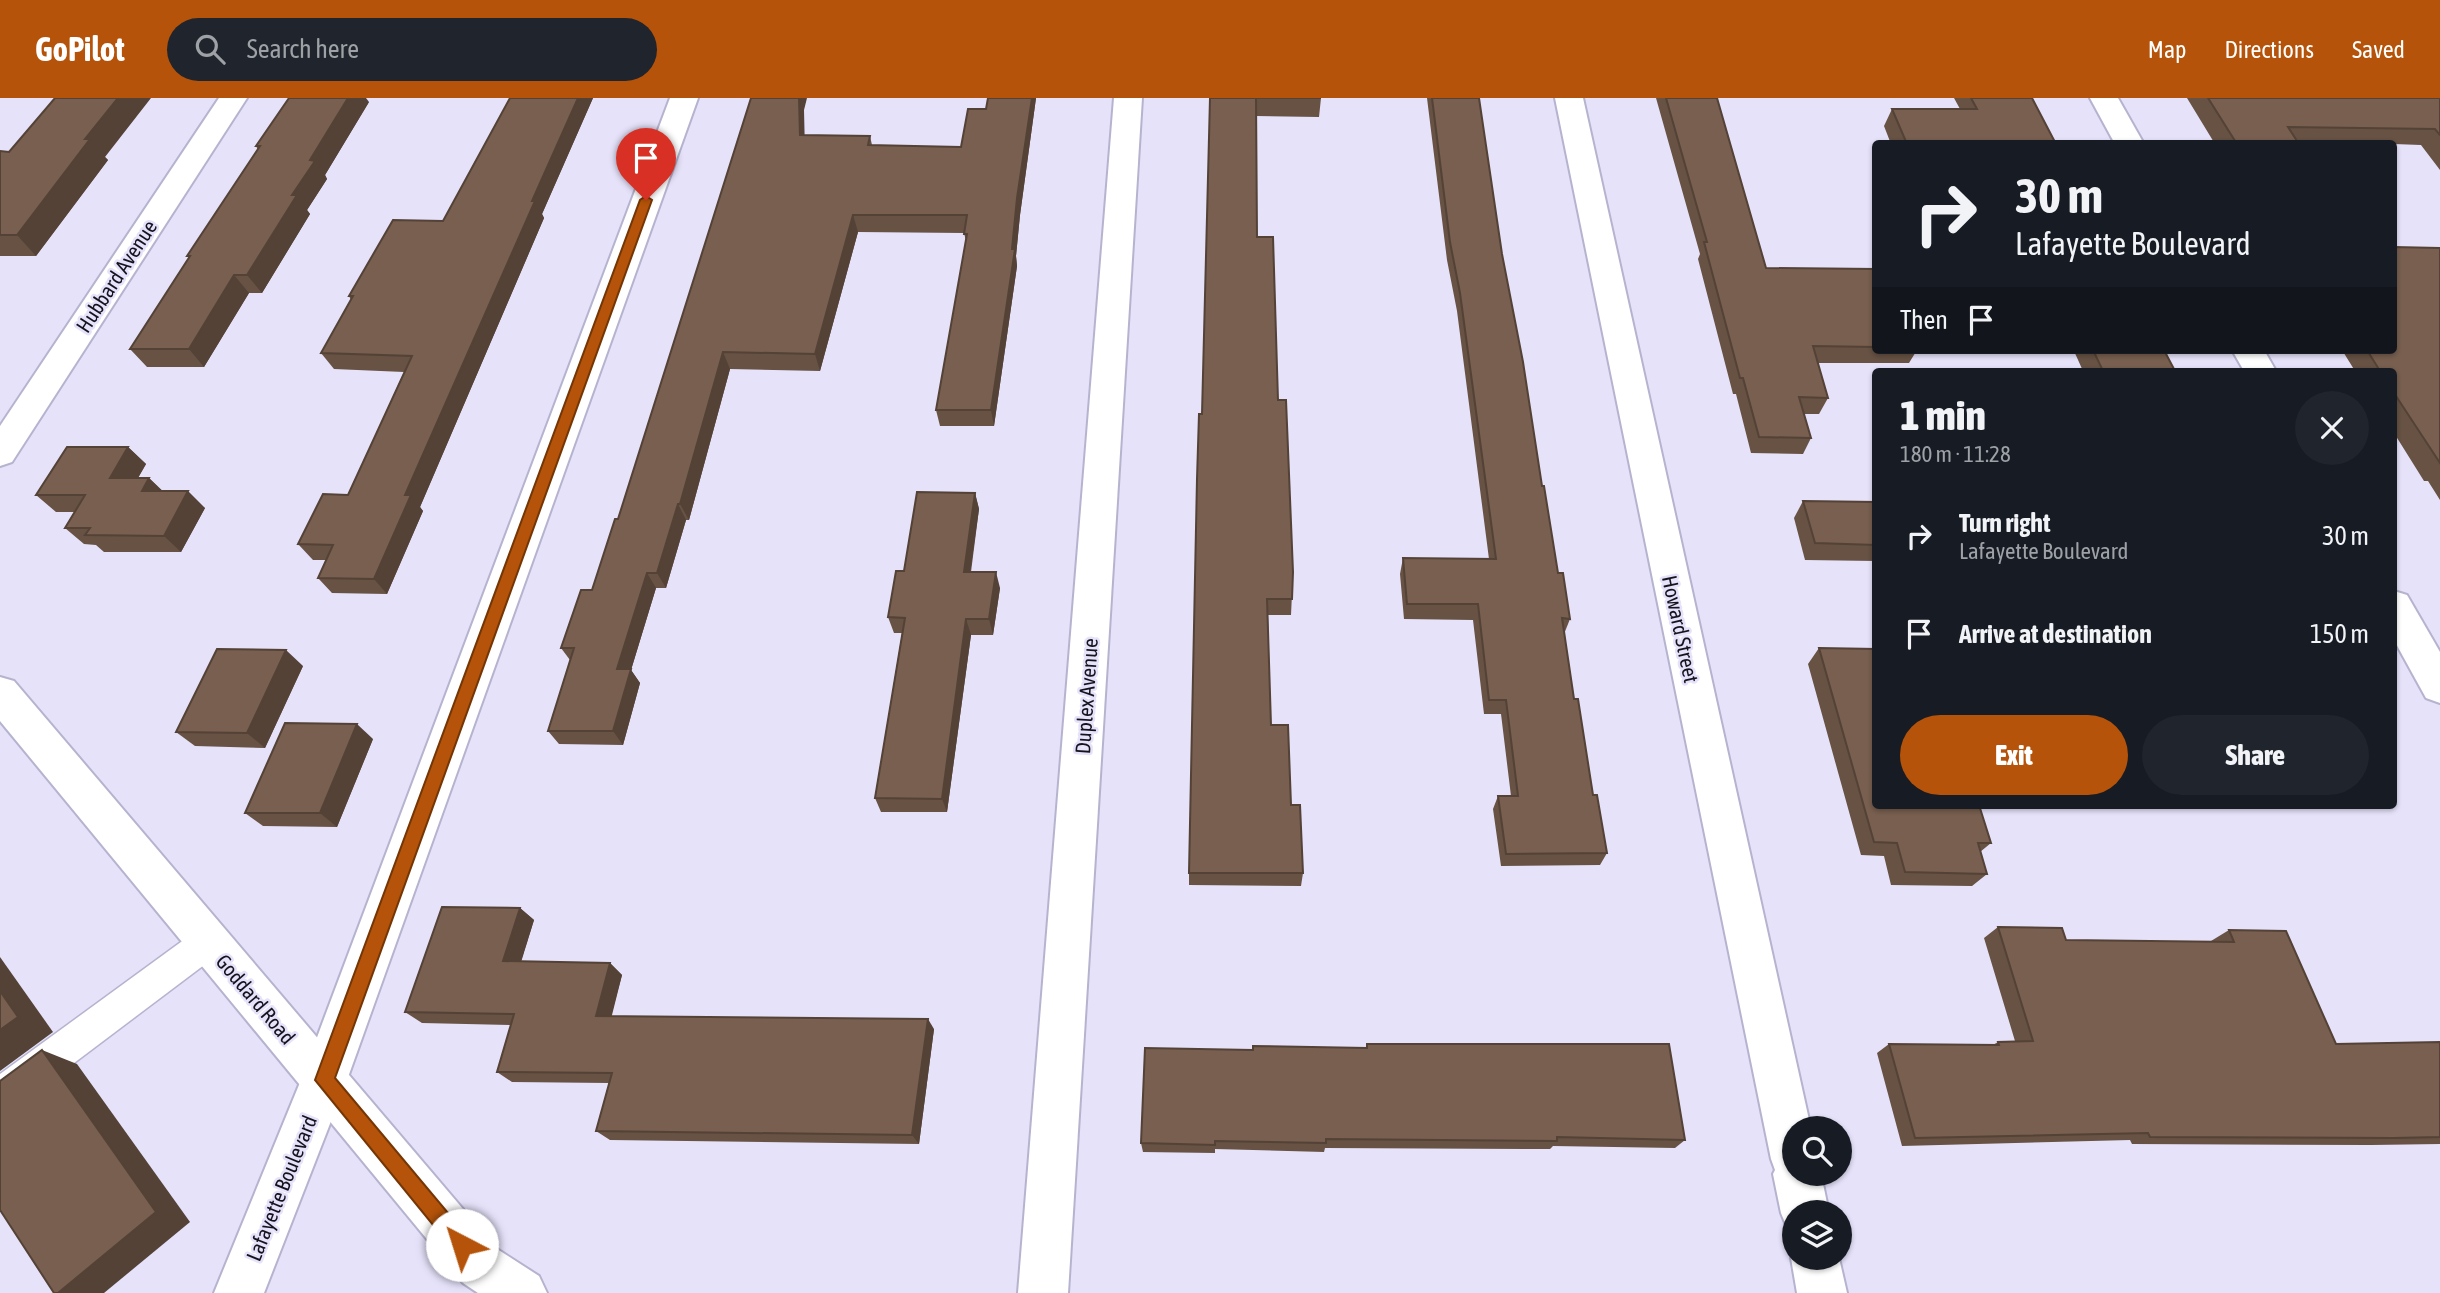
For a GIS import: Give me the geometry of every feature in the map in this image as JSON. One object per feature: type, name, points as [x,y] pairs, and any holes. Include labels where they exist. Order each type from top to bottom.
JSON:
[{"type":"street","name":"Hubbard Avenue","points":[[0,453],[233,98]]},
{"type":"street","name":"Lafayette Boulevard","points":[[239,1293],[324,1080],[684,98]]},
{"type":"street","name":"Duplex Avenue","points":[[1044,1293],[1128,98]]},
{"type":"street","name":"Howard Street","points":[[1569,98],[1785,1116]]},
{"type":"street","points":[[2104,98],[2128,140]]},
{"type":"street","points":[[2397,611],[2440,687]]},
{"type":"street","name":"Goddard Road","points":[[0,693],[480,1266],[522,1293]]},
{"type":"street","points":[[1817,1270],[1822,1293]]},
{"type":"lane","points":[[0,1096],[208,942]]},
{"type":"building","points":[[55,98],[118,98],[85,139],[90,139],[17,235],[0,235],[0,151],[9,152]]},
{"type":"building","points":[[289,98],[348,98],[310,160],[315,161],[292,195],[297,195],[247,275],[234,275],[189,349],[130,349],[190,256],[187,256],[260,146],[256,146]]},
{"type":"building","points":[[510,98],[578,98],[405,495],[411,495],[374,579],[318,578],[333,545],[298,544],[323,494],[348,495],[412,356],[321,353],[353,296],[349,296],[393,220],[443,221]]},
{"type":"building","points":[[751,98],[799,98],[800,135],[870,136],[868,145],[961,147],[968,109],[986,109],[988,98],[1032,98],[1017,198],[1012,249],[1015,249],[991,410],[936,410],[967,234],[964,234],[967,215],[853,215],[815,354],[723,352],[680,504],[657,573],[647,573],[617,669],[631,669],[613,731],[548,731],[574,648],[561,648],[581,590],[592,590],[615,519],[618,519]]},
{"type":"building","points":[[1210,98],[1256,98],[1257,237],[1273,237],[1278,400],[1286,400],[1293,572],[1292,599],[1267,599],[1271,725],[1288,725],[1291,805],[1300,805],[1303,873],[1189,873],[1197,479],[1199,414],[1202,414]]},
{"type":"building","points":[[1432,98],[1479,98],[1502,254],[1523,362],[1542,486],[1558,573],[1563,573],[1570,619],[1562,618],[1574,699],[1578,699],[1593,795],[1597,795],[1607,853],[1506,854],[1498,796],[1518,796],[1506,700],[1489,700],[1478,604],[1407,604],[1403,558],[1496,559]]},
{"type":"building","points":[[1666,98],[1717,98],[1766,268],[1872,269],[1872,347],[1813,346],[1828,398],[1799,397],[1811,438],[1759,437],[1743,378],[1740,378],[1704,242],[1707,242]]},
{"type":"building","points":[[1971,98],[2032,98],[2054,140],[1905,140],[1892,109],[1977,109]]},
{"type":"building","points":[[2208,98],[2440,98],[2440,135],[2435,129],[2288,127],[2296,140],[2234,140]]},
{"type":"building","points":[[2397,247],[2440,248],[2440,463],[2397,398],[2397,368],[2378,368],[2369,354],[2397,354]]},
{"type":"building","points":[[2095,354],[2166,354],[2173,368],[2102,368]]},
{"type":"building","points":[[67,447],[128,447],[110,478],[149,478],[142,491],[188,491],[164,536],[85,535],[90,528],[65,528],[85,495],[36,495]]},
{"type":"building","points":[[917,492],[975,493],[964,572],[996,572],[989,619],[966,619],[942,799],[875,798],[905,618],[888,617],[896,571],[904,571]]},
{"type":"building","points":[[1803,501],[1872,502],[1872,545],[1815,543]]},
{"type":"building","points":[[1819,648],[1872,649],[1872,809],[1980,809],[1991,843],[1978,843],[1987,874],[1905,872],[1897,843],[1874,842]]},
{"type":"building","points":[[217,649],[286,650],[247,733],[176,732]]},
{"type":"building","points":[[285,723],[357,724],[320,813],[245,813]]},
{"type":"building","points":[[442,907],[520,908],[503,961],[610,963],[596,1016],[928,1019],[912,1135],[596,1131],[612,1073],[497,1072],[514,1014],[405,1012]]},
{"type":"building","points":[[1998,927],[2062,928],[2066,940],[2234,942],[2229,930],[2286,931],[2336,1044],[2440,1042],[2440,1137],[2150,1137],[2148,1133],[1915,1138],[1889,1044],[1999,1045],[1998,1042],[2033,1041]]},
{"type":"building","points":[[0,991],[18,1017],[0,1030]]},
{"type":"building","points":[[1367,1044],[1669,1044],[1685,1140],[1557,1137],[1557,1141],[1326,1139],[1326,1143],[1141,1143],[1145,1048],[1367,1048]]},
{"type":"building","points":[[42,1050],[156,1212],[58,1293],[54,1293],[0,1210],[0,1081]]},
{"type":"route","points":[[462,1245],[324,1080],[646,200]]}]
